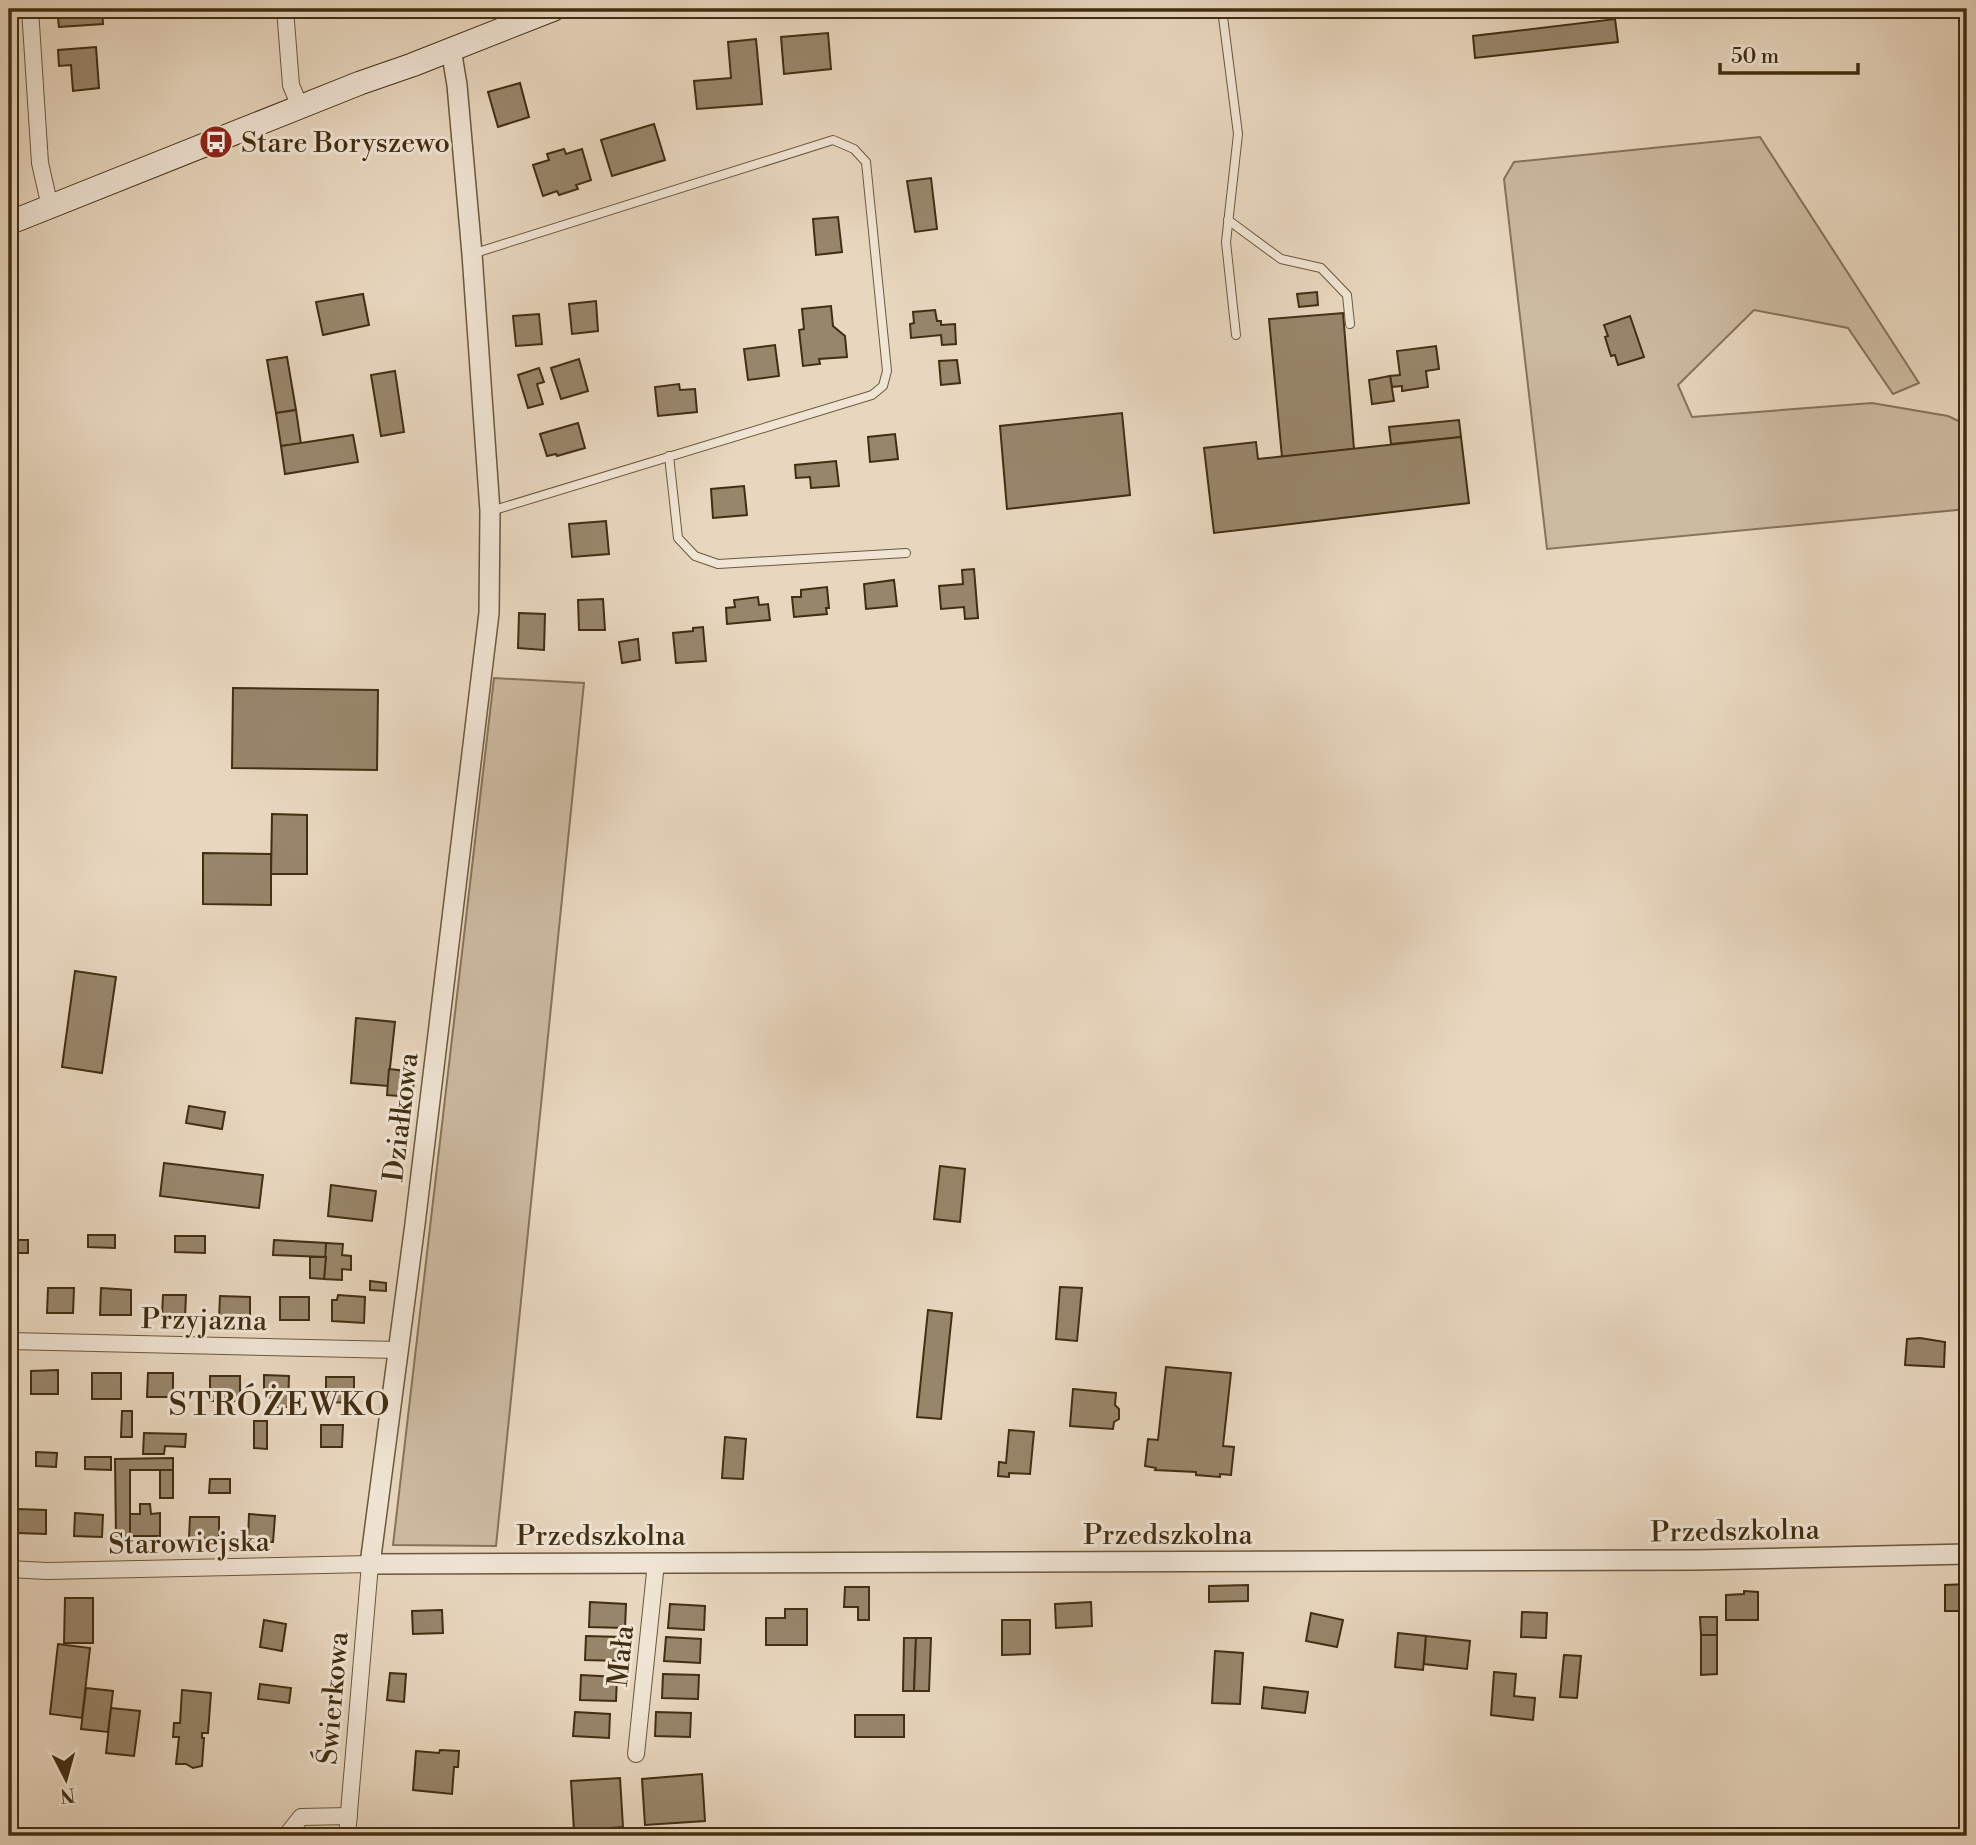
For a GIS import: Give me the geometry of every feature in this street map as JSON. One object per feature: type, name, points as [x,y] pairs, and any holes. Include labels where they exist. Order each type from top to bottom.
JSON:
[{"type":"main road","points":[[9,223],[554,9]]},
{"type":"street","points":[[30,9],[40,163],[50,207]]},
{"type":"street","points":[[285,9],[291,85],[300,107]]},
{"type":"street","name":"Działkowa","points":[[370,1564],[489,613],[490,511],[472,254],[457,85],[451,50]]},
{"type":"street","name":"Przyjazna","points":[[9,1341],[398,1350]]},
{"type":"street","name":"Przedszkolna","points":[[370,1564],[1697,1560],[1967,1554]]},
{"type":"street","name":"Mała","points":[[636,1754],[656,1563]]},
{"type":"street","name":"Starowiejska","points":[[9,1569],[60,1571],[370,1564]]},
{"type":"street","name":"Świerkowa","points":[[347,1836],[370,1564]]},
{"type":"street","points":[[286,1836],[301,1817],[349,1816]]},
{"type":"lane","points":[[1222,9],[1238,134],[1226,242],[1236,335]]},
{"type":"lane","points":[[472,254],[833,140],[855,149],[866,162],[887,371],[883,386],[872,395],[490,511]]},
{"type":"lane","points":[[1228,220],[1281,258],[1321,268],[1347,295],[1350,324]]},
{"type":"lane","points":[[669,456],[678,538],[695,556],[718,564],[906,553]]},
{"type":"shaded area","points":[[1760,137],[1919,383],[1893,394],[1848,328],[1754,310],[1678,385],[1692,417],[1872,403],[1948,416],[1967,425],[1967,509],[1547,549],[1504,179],[1514,162]]},
{"type":"shaded area","points":[[494,678],[584,683],[496,1546],[393,1545]]},
{"type":"building","points":[[57,9],[102,9],[103,24],[59,27]]},
{"type":"building","points":[[1615,19],[1618,42],[1475,58],[1473,36]]},
{"type":"building","points":[[828,33],[831,69],[784,74],[781,37]]},
{"type":"building","points":[[756,39],[762,104],[697,109],[694,81],[731,78],[728,42]]},
{"type":"building","points":[[96,47],[99,88],[73,91],[71,65],[59,66],[58,50]]},
{"type":"building","points":[[520,83],[529,117],[498,127],[488,92]]},
{"type":"building","points":[[654,124],[665,160],[612,176],[601,140]]},
{"type":"building","points":[[564,149],[566,154],[582,149],[591,180],[576,185],[578,189],[559,195],[557,191],[543,196],[533,165],[549,160],[547,154]]},
{"type":"building","points":[[931,178],[937,229],[915,232],[907,181]]},
{"type":"building","points":[[838,217],[842,252],[816,255],[813,219]]},
{"type":"building","points":[[1317,292],[1318,305],[1299,307],[1297,294]]},
{"type":"building","points":[[363,294],[369,325],[323,335],[316,302]]},
{"type":"building","points":[[596,301],[598,331],[572,334],[569,304]]},
{"type":"building","points":[[831,306],[833,326],[845,336],[847,357],[819,359],[820,364],[803,366],[799,330],[804,329],[802,309]]},
{"type":"building","points":[[935,310],[937,321],[941,321],[941,325],[955,324],[956,344],[942,345],[941,335],[911,338],[913,312]]},
{"type":"building","points":[[1343,313],[1354,449],[1282,457],[1269,319]]},
{"type":"building","points":[[539,314],[542,344],[516,346],[513,316]]},
{"type":"building","points":[[1630,316],[1644,357],[1618,365],[1615,355],[1611,356],[1604,325]]},
{"type":"building","points":[[775,345],[779,376],[748,380],[744,349]]},
{"type":"building","points":[[1436,346],[1439,369],[1426,371],[1428,387],[1402,391],[1402,386],[1392,387],[1390,376],[1400,375],[1397,351]]},
{"type":"building","points":[[287,357],[296,410],[276,413],[267,360]]},
{"type":"building","points":[[579,359],[588,391],[561,399],[551,368]]},
{"type":"building","points":[[957,360],[960,383],[941,385],[939,361]]},
{"type":"building","points":[[539,368],[544,382],[537,384],[543,404],[528,408],[518,375]]},
{"type":"building","points":[[395,371],[404,432],[381,436],[371,375]]},
{"type":"building","points":[[1390,376],[1394,401],[1372,404],[1369,380]]},
{"type":"building","points":[[679,384],[680,390],[695,389],[697,412],[658,416],[655,387]]},
{"type":"building","points":[[296,410],[301,444],[281,446],[276,413]]},
{"type":"building","points":[[1122,413],[1130,495],[1007,509],[1000,426]]},
{"type":"building","points":[[1459,420],[1461,437],[1391,444],[1389,427]]},
{"type":"building","points":[[578,423],[585,448],[547,456],[540,434]]},
{"type":"building","points":[[895,434],[898,459],[870,462],[868,437]]},
{"type":"building","points":[[353,435],[358,462],[285,474],[281,446]]},
{"type":"building","points":[[1461,437],[1469,503],[1214,533],[1204,448],[1256,442],[1258,459]]},
{"type":"building","points":[[836,461],[839,486],[811,488],[810,477],[796,478],[795,465]]},
{"type":"building","points":[[744,486],[747,515],[713,518],[711,489]]},
{"type":"building","points":[[606,521],[609,554],[572,557],[569,524]]},
{"type":"building","points":[[974,569],[978,618],[965,619],[964,607],[941,609],[939,586],[963,584],[962,570]]},
{"type":"building","points":[[894,580],[897,606],[866,609],[864,584]]},
{"type":"building","points":[[827,587],[827,614],[794,617],[792,597],[801,597],[801,590]]},
{"type":"building","points":[[758,597],[759,605],[768,604],[770,620],[727,624],[726,608],[735,607],[734,600]]},
{"type":"building","points":[[603,599],[605,630],[579,630],[578,600]]},
{"type":"building","points":[[519,613],[545,614],[544,650],[518,648]]},
{"type":"building","points":[[703,627],[706,661],[676,663],[673,633]]},
{"type":"building","points":[[638,639],[640,660],[622,663],[619,642]]},
{"type":"building","points":[[233,688],[378,690],[377,770],[232,768]]},
{"type":"building","points":[[272,814],[307,815],[307,874],[271,874]]},
{"type":"building","points":[[203,853],[271,854],[271,905],[203,904]]},
{"type":"building","points":[[75,971],[116,977],[102,1073],[62,1067]]},
{"type":"building","points":[[356,1018],[395,1022],[388,1086],[351,1083]]},
{"type":"building","points":[[389,1069],[415,1072],[412,1097],[387,1095]]},
{"type":"building","points":[[189,1106],[225,1112],[222,1129],[186,1123]]},
{"type":"building","points":[[164,1163],[263,1175],[259,1208],[160,1196]]},
{"type":"building","points":[[940,1166],[965,1169],[960,1222],[934,1219]]},
{"type":"building","points":[[331,1185],[376,1191],[372,1221],[328,1216]]},
{"type":"building","points":[[88,1235],[115,1235],[115,1248],[88,1247]]},
{"type":"building","points":[[175,1236],[205,1236],[205,1253],[175,1252]]},
{"type":"building","points":[[9,1240],[28,1240],[28,1253],[9,1253]]},
{"type":"building","points":[[274,1240],[326,1243],[326,1257],[273,1255]]},
{"type":"building","points":[[326,1243],[343,1244],[342,1255],[351,1256],[351,1270],[342,1269],[342,1280],[324,1279]]},
{"type":"building","points":[[310,1257],[326,1257],[324,1279],[310,1278]]},
{"type":"building","points":[[370,1281],[386,1283],[386,1291],[370,1290]]},
{"type":"building","points":[[9,1287],[15,1287],[15,1314],[9,1314]]},
{"type":"building","points":[[1060,1287],[1082,1288],[1077,1341],[1056,1339]]},
{"type":"building","points":[[48,1288],[74,1288],[73,1313],[47,1313]]},
{"type":"building","points":[[101,1288],[131,1290],[131,1315],[100,1315]]},
{"type":"building","points":[[163,1295],[186,1295],[185,1317],[162,1316]]},
{"type":"building","points":[[338,1295],[365,1297],[364,1323],[332,1321],[332,1300],[337,1300]]},
{"type":"building","points":[[220,1296],[250,1297],[250,1319],[219,1319]]},
{"type":"building","points":[[280,1297],[309,1297],[309,1320],[280,1320]]},
{"type":"building","points":[[928,1310],[952,1313],[941,1419],[917,1417]]},
{"type":"building","points":[[1907,1339],[1945,1342],[1944,1367],[1905,1365]]},
{"type":"building","points":[[1166,1367],[1231,1373],[1223,1446],[1234,1447],[1231,1475],[1196,1475],[1196,1472],[1155,1470],[1156,1468],[1145,1466],[1148,1439],[1158,1440]]},
{"type":"building","points":[[58,1370],[58,1394],[31,1394],[31,1371]]},
{"type":"building","points":[[92,1373],[121,1373],[121,1399],[92,1399]]},
{"type":"building","points":[[148,1373],[173,1373],[173,1397],[147,1397]]},
{"type":"building","points":[[264,1375],[289,1376],[288,1407],[270,1407],[271,1398],[264,1398]]},
{"type":"building","points":[[210,1376],[240,1376],[240,1401],[210,1401]]},
{"type":"building","points":[[326,1377],[354,1377],[354,1403],[326,1402]]},
{"type":"building","points":[[1073,1389],[1116,1393],[1115,1405],[1119,1409],[1119,1419],[1114,1422],[1113,1429],[1070,1426]]},
{"type":"building","points":[[122,1411],[132,1411],[132,1437],[121,1437]]},
{"type":"building","points":[[254,1421],[267,1421],[267,1449],[254,1448]]},
{"type":"building","points":[[321,1425],[343,1425],[342,1447],[321,1447]]},
{"type":"building","points":[[1009,1430],[1034,1432],[1030,1474],[1009,1473],[1009,1477],[998,1476],[999,1462],[1006,1463]]},
{"type":"building","points":[[144,1433],[186,1434],[185,1447],[165,1446],[164,1454],[143,1454]]},
{"type":"building","points":[[725,1437],[746,1439],[743,1479],[722,1478]]},
{"type":"building","points":[[36,1452],[57,1453],[56,1467],[36,1466]]},
{"type":"building","points":[[85,1457],[111,1457],[111,1470],[85,1469]]},
{"type":"building","points":[[173,1458],[173,1470],[130,1470],[130,1536],[116,1537],[115,1459]]},
{"type":"building","points":[[160,1470],[173,1470],[173,1498],[160,1498]]},
{"type":"building","points":[[210,1479],[230,1479],[230,1493],[209,1493]]},
{"type":"building","points":[[140,1504],[150,1504],[151,1514],[160,1513],[160,1536],[130,1536],[130,1514],[140,1514]]},
{"type":"building","points":[[17,1509],[46,1510],[46,1534],[17,1533]]},
{"type":"building","points":[[75,1513],[103,1515],[102,1537],[74,1536]]},
{"type":"building","points":[[249,1514],[275,1516],[273,1542],[248,1541]]},
{"type":"building","points":[[190,1517],[219,1517],[219,1539],[189,1538]]},
{"type":"building","points":[[1967,1584],[1967,1611],[1945,1611],[1945,1585]]},
{"type":"building","points":[[1248,1585],[1248,1601],[1209,1602],[1209,1586]]},
{"type":"building","points":[[845,1587],[869,1587],[869,1620],[858,1620],[858,1607],[844,1607]]},
{"type":"building","points":[[1744,1591],[1758,1592],[1758,1620],[1726,1620],[1726,1595],[1744,1594]]},
{"type":"building","points":[[65,1598],[93,1598],[93,1643],[64,1643]]},
{"type":"building","points":[[590,1602],[626,1604],[625,1628],[589,1627]]},
{"type":"building","points":[[1091,1602],[1092,1626],[1056,1628],[1055,1604]]},
{"type":"building","points":[[670,1604],[705,1606],[704,1630],[668,1628]]},
{"type":"building","points":[[785,1609],[807,1609],[807,1645],[766,1645],[766,1618],[785,1618]]},
{"type":"building","points":[[442,1610],[443,1633],[413,1634],[412,1611]]},
{"type":"building","points":[[1522,1612],[1547,1613],[1546,1638],[1521,1637]]},
{"type":"building","points":[[1311,1613],[1343,1620],[1337,1647],[1306,1641]]},
{"type":"building","points":[[1700,1617],[1717,1617],[1717,1635],[1701,1635]]},
{"type":"building","points":[[264,1620],[286,1624],[282,1651],[260,1647]]},
{"type":"building","points":[[1002,1620],[1030,1620],[1030,1654],[1002,1655]]},
{"type":"building","points":[[1398,1633],[1426,1636],[1423,1670],[1395,1667]]},
{"type":"building","points":[[1701,1635],[1717,1635],[1717,1674],[1701,1675]]},
{"type":"building","points":[[586,1636],[622,1637],[621,1661],[585,1660]]},
{"type":"building","points":[[1426,1636],[1470,1641],[1467,1669],[1424,1664]]},
{"type":"building","points":[[666,1637],[701,1639],[700,1663],[664,1661]]},
{"type":"building","points":[[904,1638],[916,1638],[914,1691],[903,1691]]},
{"type":"building","points":[[916,1638],[931,1638],[929,1691],[914,1691]]},
{"type":"building","points":[[58,1644],[90,1648],[82,1718],[50,1714]]},
{"type":"building","points":[[1215,1651],[1243,1653],[1240,1704],[1212,1703]]},
{"type":"building","points":[[1564,1655],[1581,1656],[1577,1698],[1560,1697]]},
{"type":"building","points":[[1494,1672],[1516,1674],[1514,1696],[1535,1698],[1533,1720],[1491,1715]]},
{"type":"building","points":[[390,1673],[406,1674],[404,1702],[387,1700]]},
{"type":"building","points":[[663,1674],[699,1675],[698,1699],[662,1698]]},
{"type":"building","points":[[581,1675],[617,1677],[616,1701],[580,1700]]},
{"type":"building","points":[[260,1684],[291,1688],[289,1703],[258,1699]]},
{"type":"building","points":[[1264,1687],[1308,1692],[1305,1713],[1262,1708]]},
{"type":"building","points":[[86,1688],[113,1691],[108,1732],[81,1729]]},
{"type":"building","points":[[182,1690],[211,1693],[208,1733],[202,1733],[202,1766],[193,1768],[186,1764],[176,1764],[179,1737],[173,1737],[174,1723],[180,1723]]},
{"type":"building","points":[[111,1708],[140,1711],[134,1756],[106,1753]]},
{"type":"building","points":[[575,1712],[610,1714],[609,1738],[573,1736]]},
{"type":"building","points":[[656,1712],[691,1713],[690,1737],[655,1736]]},
{"type":"building","points":[[855,1715],[904,1715],[904,1737],[855,1737]]},
{"type":"building","points":[[440,1750],[459,1751],[458,1767],[454,1767],[452,1794],[413,1790],[416,1751],[439,1753]]},
{"type":"building","points":[[702,1774],[705,1821],[645,1825],[642,1779]]},
{"type":"building","points":[[620,1778],[623,1827],[574,1831],[571,1781]]},
{"type":"building","points":[[9,1829],[17,1830],[16,1836],[9,1836]]},
{"type":"place","name":"Stare Boryszewo","points":[[216,142]]},
{"type":"district","name":"STRÓŻEWKO","points":[[280,1404]]}]
